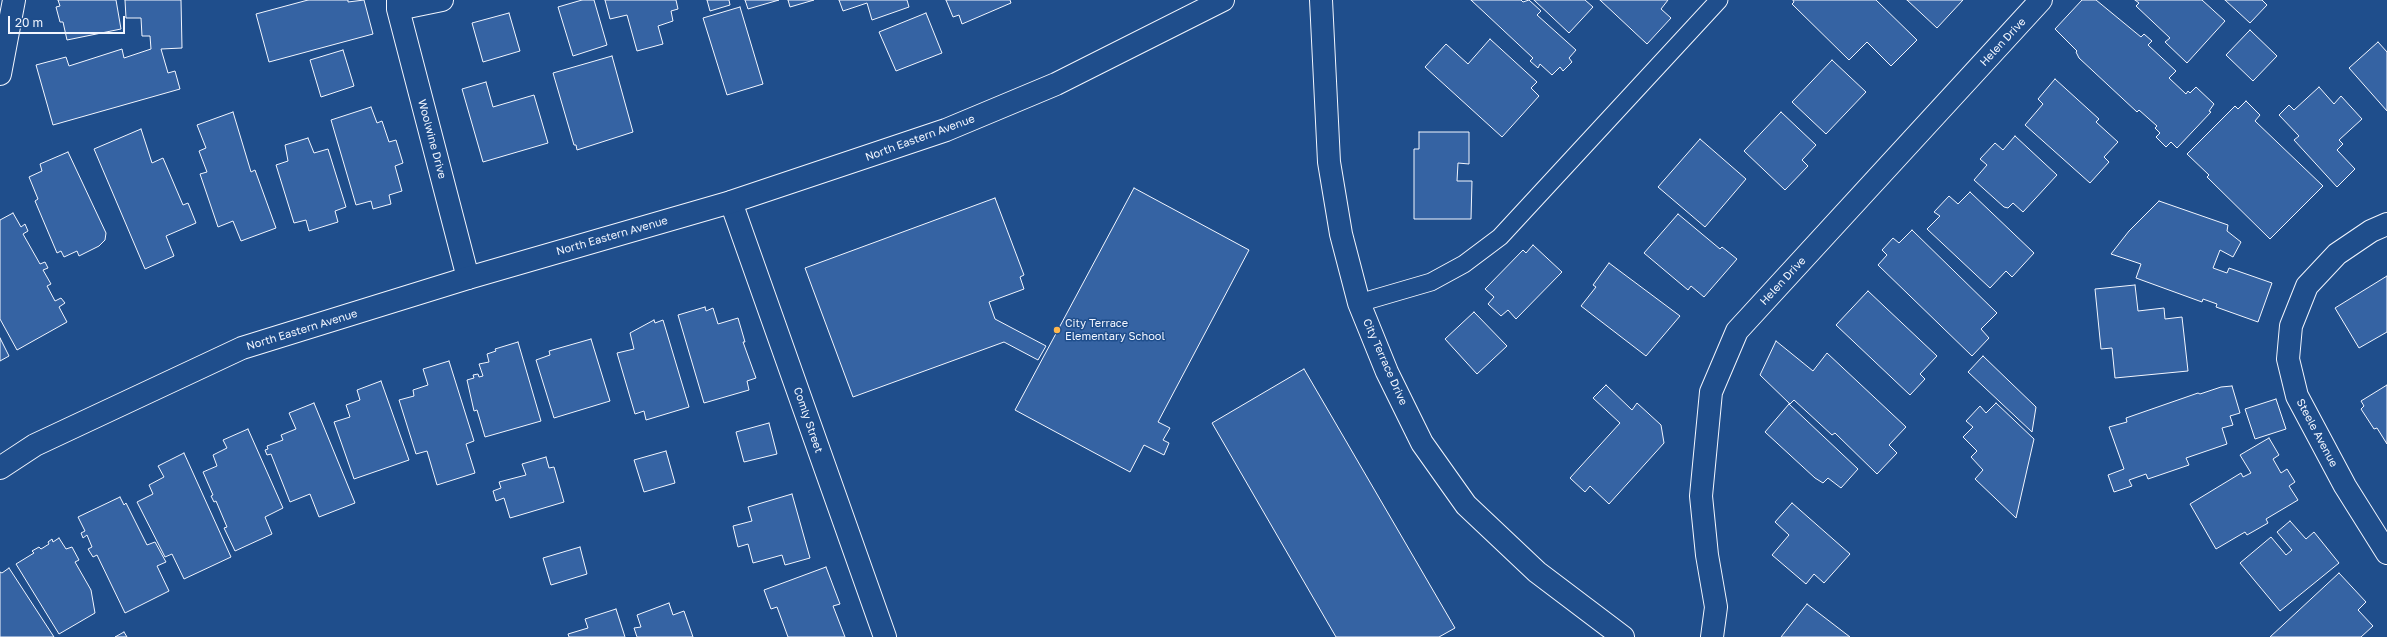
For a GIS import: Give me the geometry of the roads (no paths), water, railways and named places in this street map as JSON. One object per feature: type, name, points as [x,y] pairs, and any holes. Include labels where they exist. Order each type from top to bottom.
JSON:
[{"type":"street","points":[[0,74],[14,0]]},
{"type":"street","points":[[398,5],[442,0]]},
{"type":"street","name":"North Eastern Avenue","points":[[0,468],[35,445],[242,348],[468,278],[731,202],[946,130],[1056,84],[1223,0]]},
{"type":"street","name":"City Terrace Drive","points":[[1321,0],[1329,162],[1341,234],[1359,303],[1388,372],[1422,443],[1466,505],[1537,572],[1623,637]]},
{"type":"street","name":"Helen Drive","points":[[1712,637],[1716,607],[1701,496],[1711,392],[1737,331],[2042,0]]},
{"type":"street","name":"Woolwine Drive","points":[[398,5],[468,278]]},
{"type":"street","name":"Comly Street","points":[[731,202],[884,637]]},
{"type":"street","name":"Steele Avenue","points":[[2387,224],[2371,231],[2337,254],[2307,286],[2291,326],[2288,359],[2297,396],[2345,486],[2387,553]]},
{"type":"lane","points":[[1359,303],[1430,282],[1464,264],[1500,237],[1719,0]]},
{"type":"place","name":"City Terrace Elementary School","points":[[1057,330]]}]
